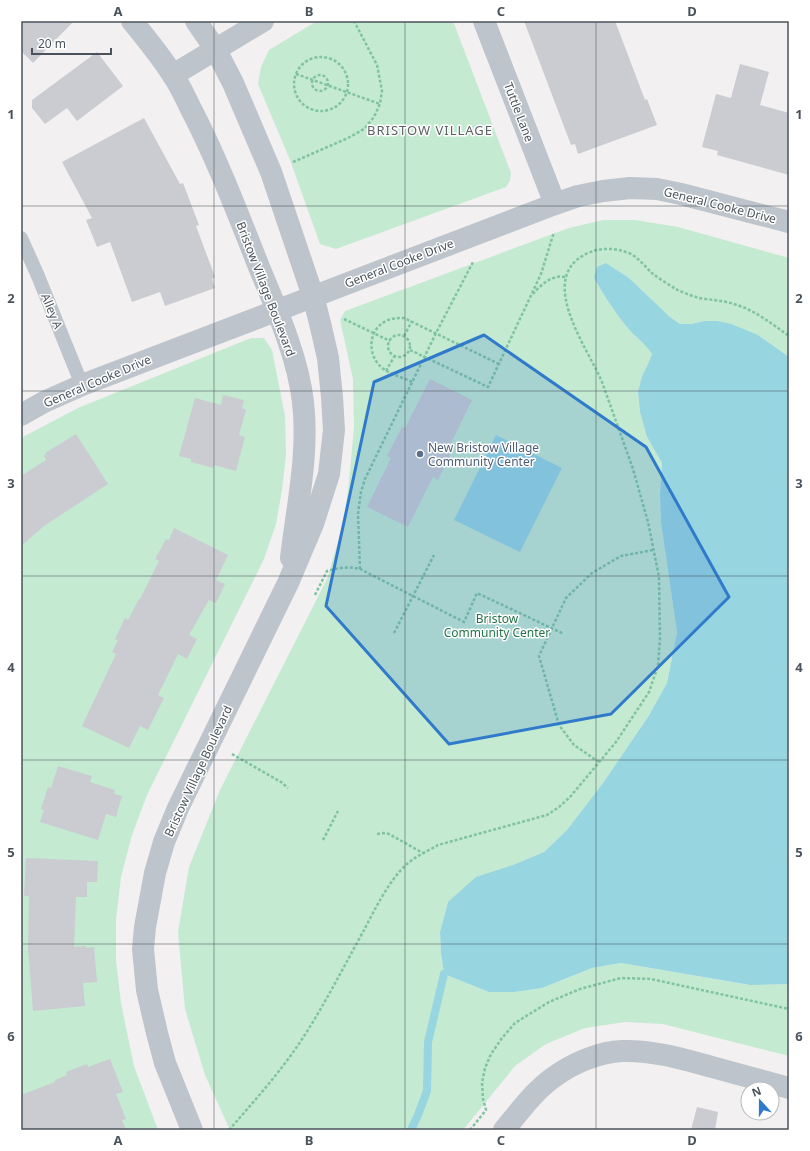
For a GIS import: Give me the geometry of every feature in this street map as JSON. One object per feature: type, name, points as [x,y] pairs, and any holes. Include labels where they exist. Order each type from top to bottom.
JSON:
[{"type":"street","name":"Bristow Village Boulevard","points":[[132,21],[151,44],[173,75],[201,127],[286,335],[297,370],[303,400],[306,433],[302,477],[296,513],[288,583]]},
{"type":"street","name":"Bristow Village Boulevard","points":[[192,1130],[165,1063],[156,1033],[147,990],[144,949],[145,927],[150,896],[164,842],[178,808],[288,583],[313,524],[329,474],[334,430],[328,358],[313,296],[271,172],[233,83],[216,50],[196,21]]},
{"type":"street","points":[[173,75],[263,21]]},
{"type":"street","name":"Tuttle Lane","points":[[484,21],[555,204]]},
{"type":"street","name":"General Cooke Drive","points":[[21,415],[44,402],[82,385],[578,196],[630,188],[657,189],[789,222]]},
{"type":"street","points":[[504,1130],[526,1104],[554,1077],[570,1067],[588,1059],[602,1054],[622,1051],[649,1052],[676,1057],[789,1088]]},
{"type":"lane","name":"Alley A","points":[[21,238],[41,282],[82,385]]},
{"type":"path","points":[[271,172],[348,138],[364,129],[374,117],[380,104],[382,91],[377,65],[354,21]]},
{"type":"path","points":[[321,57],[329,58],[337,62],[343,69],[348,85],[342,100],[336,106],[328,110],[319,111],[310,109],[302,104],[297,96],[294,88],[294,78],[296,74],[304,63],[312,59],[321,57]]},
{"type":"path","points":[[296,74],[380,104]]},
{"type":"path","points":[[322,75],[328,80],[328,86],[325,90],[320,92],[312,86],[312,80],[316,76],[322,75]]},
{"type":"path","points":[[410,350],[488,387],[548,256],[556,227],[557,218],[555,204]]},
{"type":"path","points":[[360,569],[358,514],[361,492],[365,479],[436,333],[491,228]]},
{"type":"path","points":[[229,1130],[271,1082],[302,1039],[326,1001],[375,909],[395,878],[407,864],[438,845],[547,815],[559,807],[570,797],[616,742],[649,692],[658,666],[660,638],[659,577],[648,522],[633,469],[597,371],[571,321],[566,305],[565,290],[570,268],[577,259],[589,252],[606,248],[617,250],[631,255],[643,263],[653,274],[676,288],[696,297],[736,304],[754,312],[789,336]]},
{"type":"path","points":[[531,295],[540,286],[557,276],[567,277]]},
{"type":"path","points":[[339,316],[390,341]]},
{"type":"path","points":[[412,382],[386,371],[375,360],[372,352],[371,344],[374,333],[378,327],[386,321],[394,318],[404,318],[499,364]]},
{"type":"path","points":[[404,336],[412,322]]},
{"type":"path","points":[[395,336],[404,336],[409,341],[411,346],[408,354],[399,358],[394,357],[389,351],[388,347],[390,341],[395,336]]},
{"type":"path","points":[[386,371],[394,357]]},
{"type":"path","points":[[599,762],[574,745],[559,725],[539,656],[566,598],[592,573],[621,556],[653,550]]},
{"type":"path","points":[[394,633],[434,555]]},
{"type":"path","points":[[315,595],[327,571],[335,568],[349,567],[360,569],[464,622],[477,593],[564,634]]},
{"type":"path","points":[[210,742],[281,782],[288,788]]},
{"type":"path","points":[[323,840],[338,811]]},
{"type":"path","points":[[377,834],[389,834],[424,853]]},
{"type":"path","points":[[470,1130],[486,1110],[483,1099],[482,1083],[491,1054],[502,1038],[515,1022],[549,1002],[580,989],[621,978],[651,979],[789,1008]]},
{"type":"highlighted area","points":[[484,335],[646,447],[729,597],[611,714],[449,744],[326,606],[374,382]]},
{"type":"green space","points":[[317,21],[453,21],[511,173],[510,181],[506,187],[336,249],[320,244],[290,160],[258,84],[261,67],[269,50]]},
{"type":"green space","name":"Bristow Community Center","points":[[603,220],[635,220],[678,227],[789,258],[789,357],[758,335],[704,321],[691,324],[680,324],[670,317],[629,278],[606,263],[594,278],[629,330],[646,346],[652,354],[642,376],[638,393],[640,412],[647,437],[662,463],[660,494],[661,523],[677,632],[667,683],[648,717],[603,783],[567,830],[544,852],[513,865],[448,902],[440,932],[444,974],[489,992],[515,992],[542,988],[592,968],[621,963],[749,985],[789,984],[789,1056],[663,1024],[625,1022],[585,1028],[546,1044],[515,1066],[463,1130],[230,1130],[205,1075],[185,1009],[178,932],[189,867],[220,790],[327,579],[344,521],[354,427],[353,379],[340,320],[345,311],[569,228]]},
{"type":"green space","points":[[251,338],[264,338],[272,350],[285,416],[286,455],[276,524],[264,559],[147,795],[132,835],[121,877],[116,919],[116,961],[121,1003],[134,1066],[158,1130],[21,1130],[21,438],[78,408]]},
{"type":"water","points":[[606,263],[629,278],[670,317],[680,324],[717,321],[731,324],[758,335],[789,357],[789,984],[750,985],[621,963],[592,968],[542,988],[515,992],[489,992],[444,974],[440,932],[448,902],[476,877],[513,865],[544,852],[567,830],[603,783],[648,717],[667,683],[677,632],[661,523],[660,494],[662,463],[647,437],[640,412],[638,392],[642,376],[652,354],[646,346],[629,330],[594,278],[597,267]]},
{"type":"water","points":[[496,435],[562,468],[520,552],[454,520]]},
{"type":"building","points":[[21,21],[74,21],[33,63],[21,51]]},
{"type":"building","points":[[524,21],[615,21],[645,100],[647,99],[657,125],[578,154],[575,144],[571,145]]},
{"type":"building","points":[[97,52],[123,86],[77,121],[67,108],[45,124],[32,108],[32,100]]},
{"type":"building","points":[[740,64],[769,72],[760,105],[789,113],[789,175],[717,155],[718,151],[702,147],[716,94],[731,98]]},
{"type":"building","points":[[144,118],[180,184],[183,183],[199,225],[196,226],[215,277],[212,279],[215,288],[165,306],[160,292],[132,302],[110,242],[97,247],[86,220],[92,218],[62,162]]},
{"type":"building","name":"New Bristow Village Community Center","points":[[430,379],[472,400],[448,449],[452,451],[438,480],[433,477],[408,527],[367,507],[391,458],[387,456],[402,427],[405,428]]},
{"type":"building","points":[[223,395],[244,400],[242,408],[246,410],[239,435],[245,437],[236,471],[214,465],[213,468],[191,462],[191,459],[179,456],[195,398],[221,405]]},
{"type":"building","points":[[76,434],[108,484],[44,526],[21,546],[21,476],[46,460],[44,456],[46,454],[45,453]]},
{"type":"building","points":[[174,528],[228,555],[216,580],[225,584],[216,603],[209,600],[189,635],[197,639],[187,659],[178,654],[158,695],[164,698],[148,730],[140,726],[129,748],[82,726],[116,654],[112,652],[118,640],[115,639],[125,618],[128,620],[140,599],[159,561],[155,559],[166,539],[169,540]]},
{"type":"building","points":[[58,766],[92,776],[90,782],[115,790],[114,794],[122,796],[116,817],[106,814],[98,840],[40,822],[44,810],[41,809],[48,787],[51,788]]},
{"type":"building","points":[[26,858],[98,861],[97,882],[87,882],[87,897],[76,897],[74,947],[94,947],[97,982],[83,983],[85,1006],[33,1011],[28,949],[29,896],[24,896]]},
{"type":"building","points":[[110,1059],[123,1092],[116,1094],[126,1119],[122,1120],[126,1130],[21,1130],[21,1095],[55,1082],[55,1080],[67,1075],[66,1072],[87,1064],[88,1067]]},
{"type":"building","points":[[697,1107],[718,1112],[715,1130],[691,1130]]},
{"type":"waterway","points":[[411,1130],[427,1091],[428,1042],[444,974]]},
{"type":"place","name":"New Bristow Village Community Center","points":[[420,454]]},
{"type":"district","name":"BRISTOW VILLAGE","points":[[430,130]]}]
